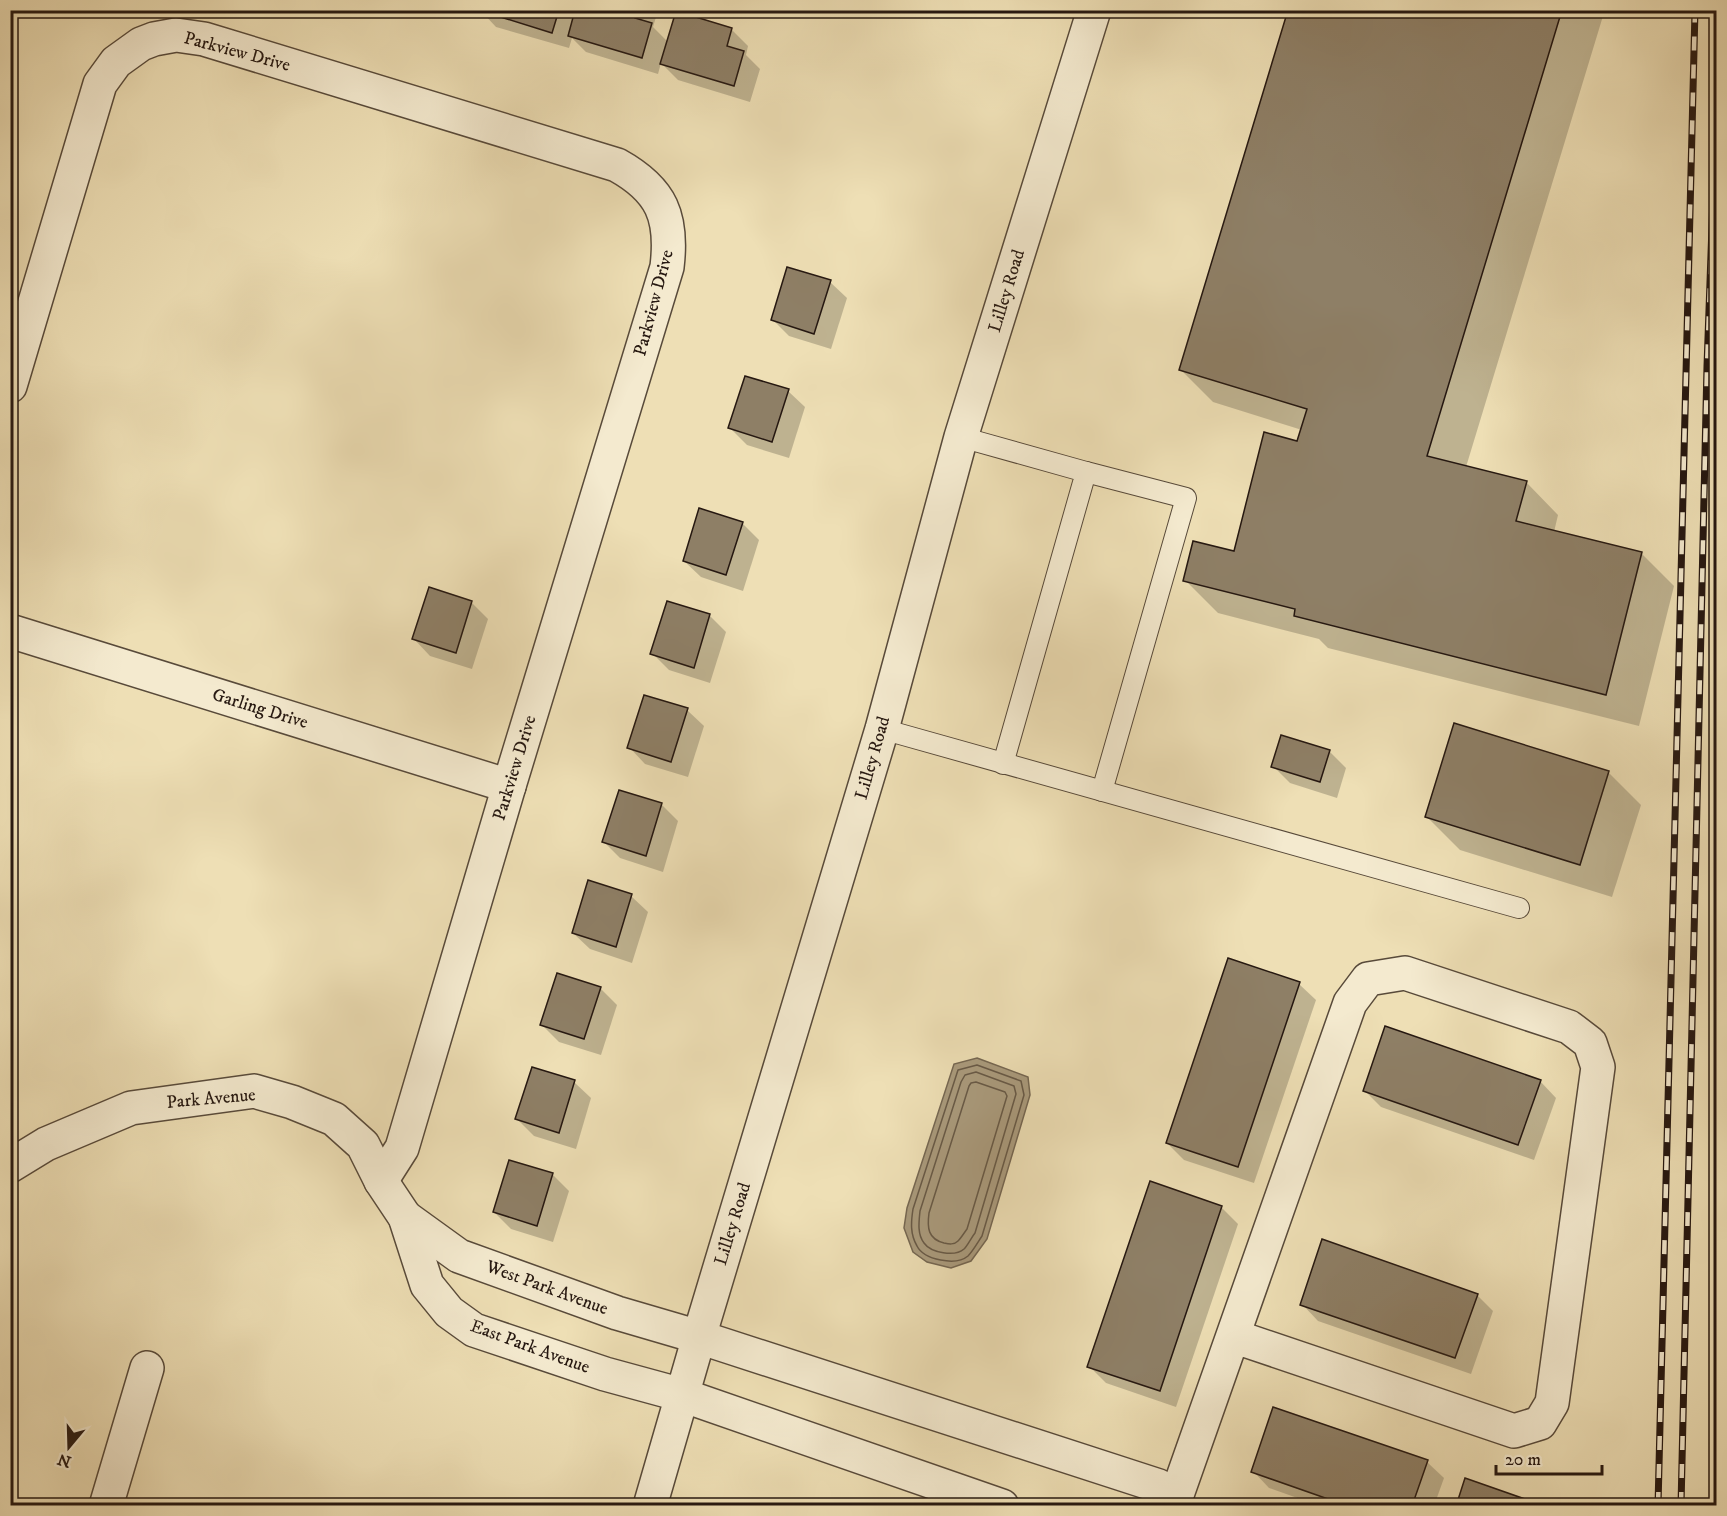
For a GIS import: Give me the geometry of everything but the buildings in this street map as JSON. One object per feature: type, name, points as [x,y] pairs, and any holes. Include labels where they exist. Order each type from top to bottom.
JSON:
[{"type":"street","name":"Lilley Road","points":[[650,1506],[882,729],[961,438],[1094,10]]},
{"type":"street","name":"Parkview Drive","points":[[10,386],[100,84],[116,62],[154,39],[176,35],[204,39],[617,165],[646,185],[659,201],[670,241],[667,267],[509,786],[402,1148],[381,1181]]},
{"type":"street","name":"Garling Drive","points":[[10,631],[509,786]]},
{"type":"street","points":[[1173,1506],[1350,1003],[1368,979],[1406,973],[1569,1027],[1590,1043],[1598,1066],[1597,1078],[1552,1403],[1540,1423],[1514,1431],[1233,1336]]},
{"type":"street","name":"Park Avenue","points":[[10,1166],[46,1144],[131,1108],[254,1091],[292,1102],[334,1119],[363,1146],[381,1181],[405,1217]]},
{"type":"street","name":"West Park Avenue","points":[[405,1217],[459,1256],[617,1313],[699,1337],[1159,1486],[1161,1506]]},
{"type":"street","name":"East Park Avenue","points":[[405,1217],[427,1285],[449,1312],[474,1330],[605,1374],[682,1395],[1002,1506]]},
{"type":"street","points":[[106,1506],[147,1368]]},
{"type":"lane","points":[[961,438],[1186,498],[1102,791]]},
{"type":"lane","points":[[1003,764],[1086,472]]},
{"type":"lane","points":[[882,729],[1519,908]]},
{"type":"water","points":[[977,1058],[1028,1077],[1030,1095],[987,1239],[971,1261],[951,1268],[927,1262],[913,1252],[904,1228],[907,1208],[954,1064]]},
{"type":"railway","points":[[1658,1506],[1695,10]]},
{"type":"railway","points":[[1681,1506],[1707,366],[1716,114]]}]
